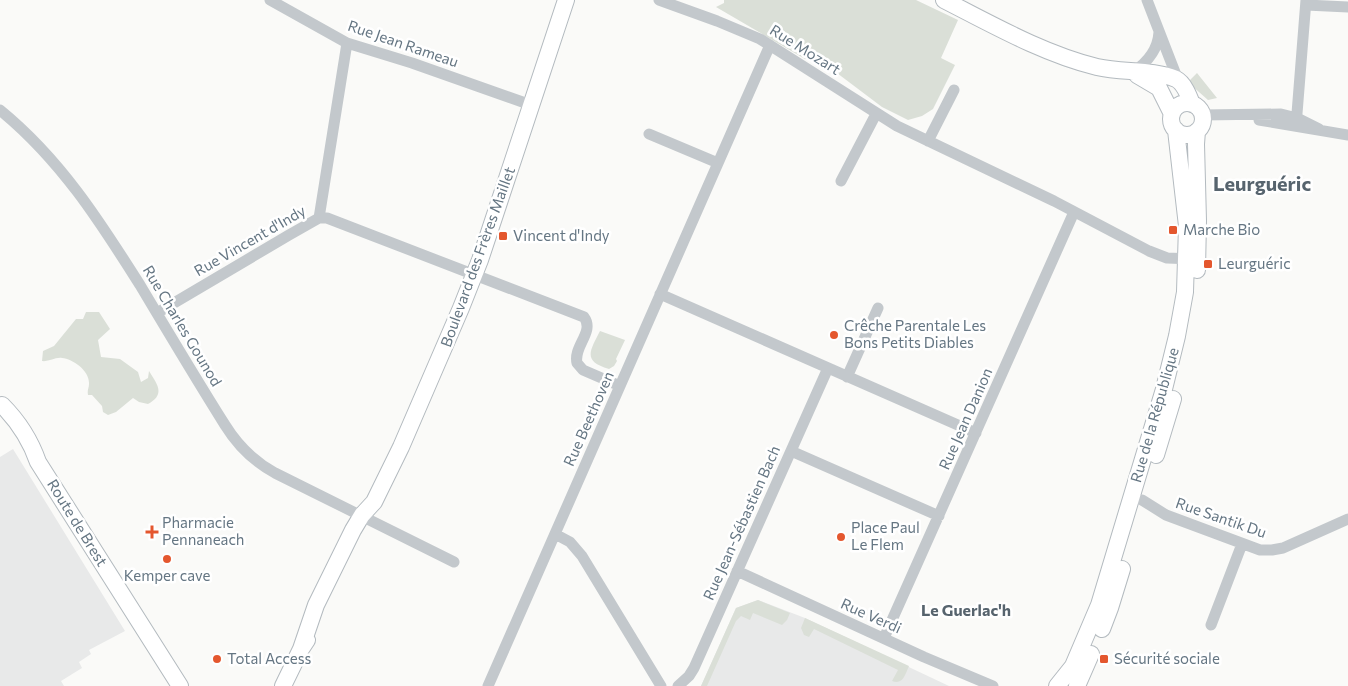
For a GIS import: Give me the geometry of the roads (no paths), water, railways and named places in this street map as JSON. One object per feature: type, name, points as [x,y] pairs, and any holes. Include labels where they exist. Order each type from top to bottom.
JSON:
[{"type":"street","name":"Rue Jean Rameau","points":[[270,0],[347,43],[412,63],[531,105]]},
{"type":"street","name":"Boulevard des Frères Maillet","points":[[283,686],[301,649],[313,610],[402,447],[440,360],[474,274],[566,0]]},
{"type":"street","name":"Rue Mozart","points":[[659,0],[736,29],[770,45],[849,94],[876,114],[928,141],[1024,186],[1155,254],[1167,258],[1192,259]]},
{"type":"street","points":[[944,0],[1000,28],[1064,56],[1097,67],[1147,72],[1178,80]]},
{"type":"street","points":[[1133,72],[1159,88],[1172,114],[1172,121],[1176,130],[1188,134],[1196,132],[1202,124],[1197,109],[1189,94],[1178,80],[1147,0]]},
{"type":"street","points":[[1297,122],[1306,2],[1348,7]]},
{"type":"street","points":[[1133,72],[1147,61],[1154,51],[1159,32]]},
{"type":"street","points":[[319,218],[347,43]]},
{"type":"street","name":"Rue Beethoven","points":[[488,686],[770,45]]},
{"type":"street","points":[[928,141],[954,90]]},
{"type":"street","points":[[1172,114],[1175,109],[1183,104],[1197,109],[1248,116],[1272,114],[1319,129],[1348,135]]},
{"type":"street","name":"Rue Charles Gounod","points":[[0,110],[49,156],[82,195],[157,313],[225,426],[248,455],[275,473],[367,513],[454,562]]},
{"type":"street","points":[[841,181],[876,114]]},
{"type":"street","name":"Rue de la République","points":[[1058,686],[1070,672],[1099,605],[1170,370],[1192,259],[1176,130]]},
{"type":"street","name":"Rue de la République","points":[[1077,686],[1110,608],[1182,364],[1193,311],[1192,259],[1196,132]]},
{"type":"street","points":[[649,134],[718,163]]},
{"type":"street","name":"Rue Jean Danion","points":[[884,638],[1074,212]]},
{"type":"street","name":"Rue Vincent d'Indy","points":[[157,313],[319,218],[333,220],[584,317],[588,325],[577,352],[577,363],[583,370],[620,386]]},
{"type":"street","points":[[660,294],[976,433]]},
{"type":"street","points":[[847,377],[878,308]]},
{"type":"street","name":"Rue Jean-Sébastien Bach","points":[[678,686],[689,676],[694,668],[828,368]]},
{"type":"street","name":"Route de Brest","points":[[1,404],[12,428],[24,447],[30,456],[38,462],[180,686]]},
{"type":"street","points":[[791,451],[939,516]]},
{"type":"street","name":"Rue Santik Du","points":[[1142,500],[1166,515],[1260,550],[1283,548],[1348,519]]},
{"type":"street","points":[[555,534],[570,542],[582,556],[661,686]]},
{"type":"street","points":[[1210,626],[1242,544]]},
{"type":"street","name":"Rue Verdi","points":[[738,571],[993,686]]},
{"type":"place","name":"Marche Bio","points":[[1173,230]]},
{"type":"place","name":"Vincent d'Indy","points":[[503,236]]},
{"type":"place","name":"Leurguéric","points":[[1208,264]]},
{"type":"place","name":"Crêche Parentale Les Bons Petits Diables","points":[[834,335]]},
{"type":"place","name":"Pharmacie Pennaneach","points":[[152,532]]},
{"type":"place","name":"Place Paul Le Flem","points":[[841,537]]},
{"type":"place","name":"Kemper cave","points":[[167,559]]},
{"type":"place","name":"Total Access","points":[[217,659]]},
{"type":"place","name":"Sécurité sociale","points":[[1104,659]]},
{"type":"district","name":"Leurguéric","points":[[1262,184]]},
{"type":"district","name":"Le Guerlac'h","points":[[966,610]]}]
